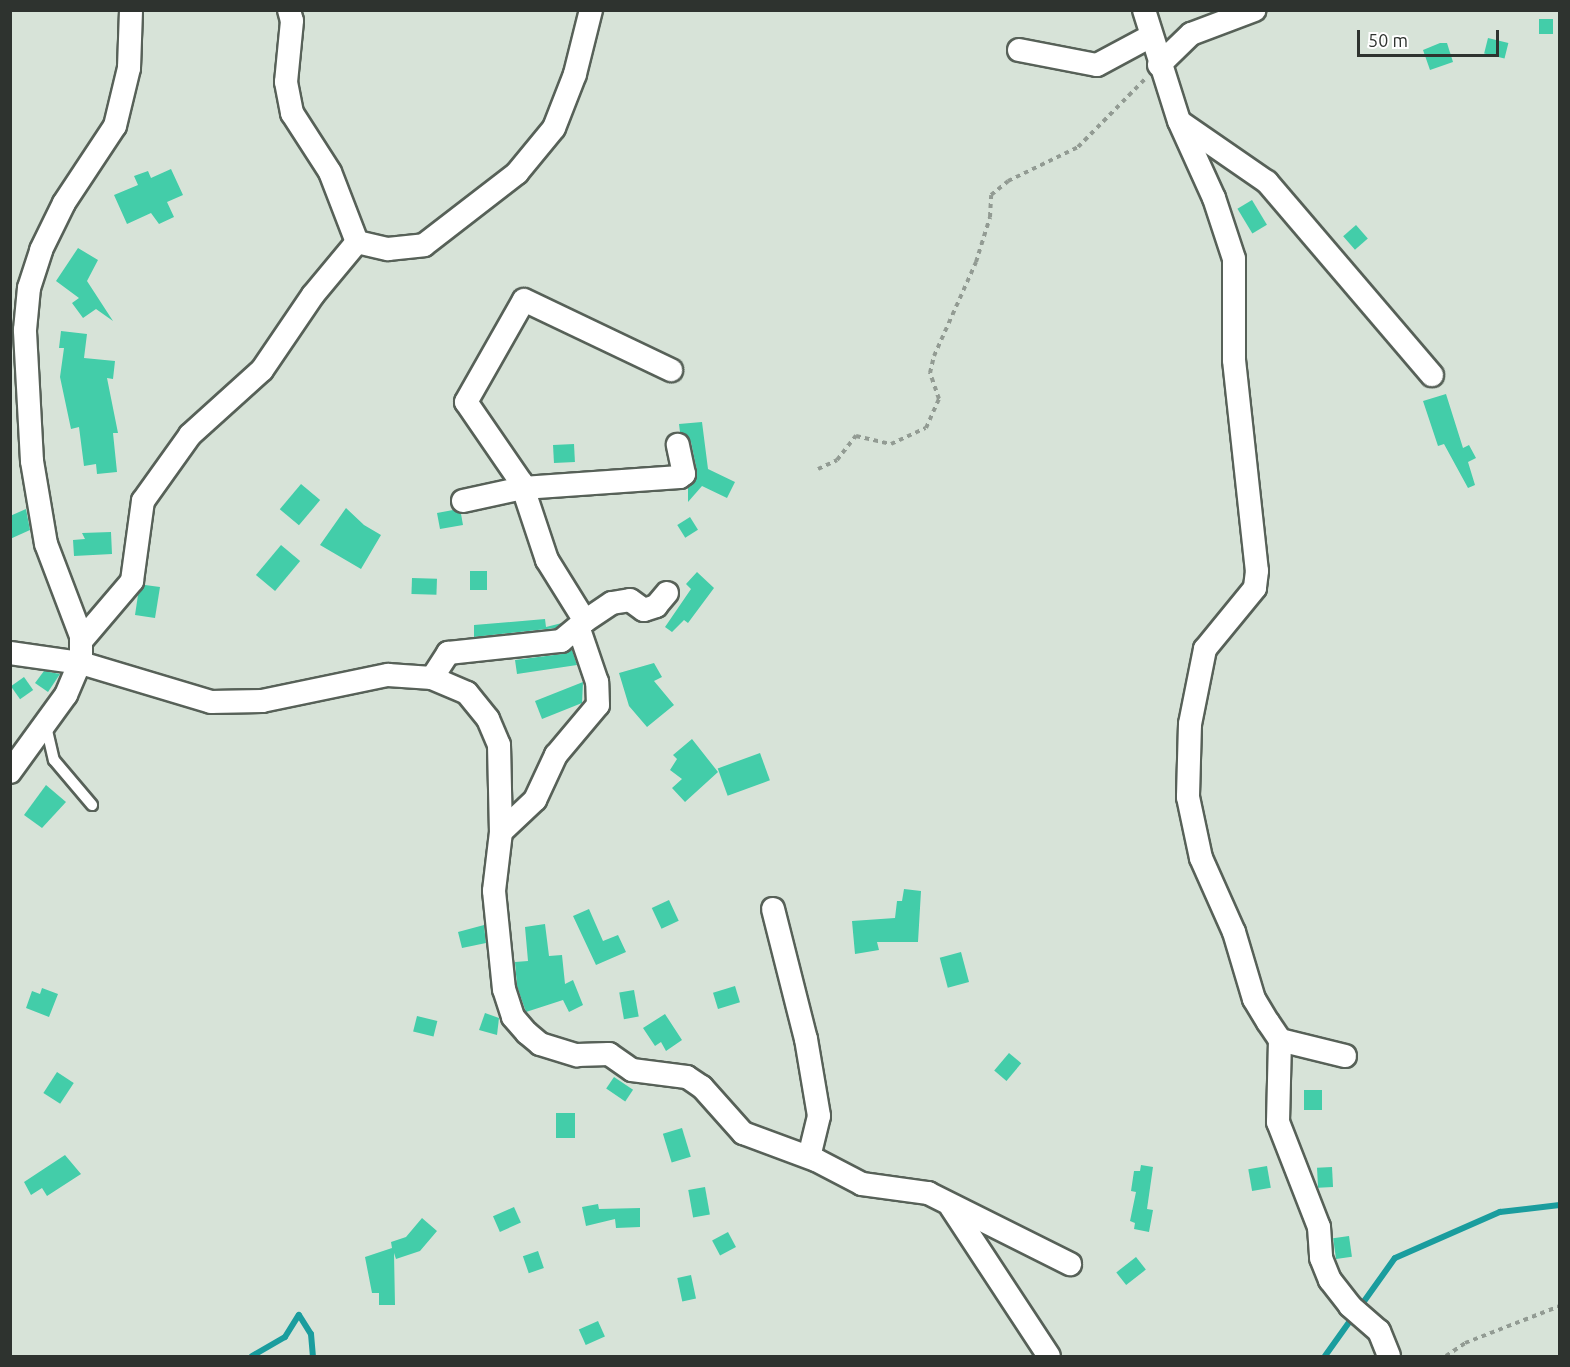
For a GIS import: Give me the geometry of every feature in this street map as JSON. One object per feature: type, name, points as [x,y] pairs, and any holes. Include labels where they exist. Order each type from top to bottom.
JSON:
[{"type":"street","points":[[81,652],[46,544],[38,501],[32,461],[27,309],[29,288],[50,228],[115,126],[129,68],[131,10]]},
{"type":"street","points":[[289,10],[292,21],[286,82],[292,113],[330,172],[357,242]]},
{"type":"street","points":[[357,242],[388,249],[424,245],[518,173],[554,128],[575,74],[591,10]]},
{"type":"street","points":[[1144,10],[1159,65],[1179,121],[1214,198],[1234,259],[1234,360],[1257,571],[1255,588],[1205,649],[1190,724],[1188,797],[1201,858],[1234,932],[1254,999],[1280,1040],[1278,1122],[1319,1227],[1321,1258],[1330,1280],[1358,1313],[1379,1331],[1389,1356]]},
{"type":"street","points":[[1159,65],[1191,33],[1255,10]]},
{"type":"street","points":[[1019,50],[1097,64],[1151,36]]},
{"type":"street","points":[[1179,121],[1268,182],[1432,375]]},
{"type":"street","points":[[10,772],[66,695],[81,652],[132,581],[143,501],[190,435],[262,370],[313,295],[357,242]]},
{"type":"street","points":[[501,832],[535,800],[556,754],[598,705],[597,682],[582,625],[547,560],[523,488],[466,402],[524,300],[671,370]]},
{"type":"street","points":[[463,501],[523,488],[680,477],[684,474],[678,444]]},
{"type":"street","points":[[432,678],[448,652],[561,640],[612,603],[630,600],[644,609],[656,606],[667,593]]},
{"type":"street","points":[[10,653],[81,652],[168,691],[211,702],[262,701],[357,679],[432,678],[467,693],[488,719],[499,745],[501,832],[494,891],[504,990],[513,1017],[527,1033],[540,1044],[577,1055],[609,1054],[632,1070],[687,1077],[702,1087],[743,1133],[809,1157],[862,1184],[928,1193],[1070,1264]]},
{"type":"street","points":[[773,909],[806,1039],[819,1116],[809,1157]]},
{"type":"street","points":[[1280,1040],[1297,1047],[1345,1056]]},
{"type":"street","points":[[950,1205],[1049,1356]]},
{"type":"lane","points":[[45,723],[54,760],[92,805]]},
{"type":"path","points":[[818,469],[837,460],[856,436],[891,444],[926,428],[939,399],[930,373],[932,364],[976,262],[990,218],[991,195],[1008,181],[1078,147],[1159,65]]},
{"type":"path","points":[[1446,1356],[1465,1343],[1560,1306]]},
{"type":"building","points":[[1539,19],[1553,19],[1553,34],[1539,34]]},
{"type":"building","points":[[1488,38],[1508,43],[1505,59],[1484,54]]},
{"type":"building","points":[[1440,43],[1447,43],[1453,62],[1430,70],[1423,50]]},
{"type":"building","points":[[171,169],[183,195],[167,202],[174,217],[159,224],[151,213],[127,224],[114,195],[138,185],[134,176],[148,171],[151,178]]},
{"type":"building","points":[[1252,200],[1267,225],[1252,234],[1237,209]]},
{"type":"building","points":[[1356,225],[1368,239],[1355,250],[1343,236]]},
{"type":"building","points":[[78,248],[98,260],[87,281],[113,321],[96,309],[83,318],[72,303],[79,298],[56,281]]},
{"type":"building","points":[[61,331],[87,334],[84,358],[115,361],[113,379],[107,378],[118,433],[113,433],[117,472],[97,474],[96,464],[84,466],[79,427],[71,429],[60,377],[64,348],[59,348]]},
{"type":"building","points":[[1446,394],[1463,448],[1469,445],[1476,458],[1468,462],[1475,485],[1468,488],[1444,444],[1438,446],[1423,401]]},
{"type":"building","points":[[702,422],[708,469],[735,482],[727,498],[702,486],[688,502],[688,488],[696,479],[697,471],[691,442],[680,432],[679,424]]},
{"type":"building","points":[[574,444],[575,462],[554,463],[553,445]]},
{"type":"building","points":[[301,484],[320,500],[299,525],[280,509]]},
{"type":"building","points":[[346,508],[364,525],[381,535],[361,569],[320,545]]},
{"type":"building","points":[[26,509],[30,530],[10,539],[10,516]]},
{"type":"building","points":[[453,510],[461,514],[463,525],[440,529],[437,513]]},
{"type":"building","points":[[690,517],[698,530],[685,538],[677,525]]},
{"type":"building","points":[[111,532],[112,554],[74,556],[73,540],[85,539],[82,533]]},
{"type":"building","points":[[281,545],[300,561],[275,591],[256,575]]},
{"type":"building","points":[[470,571],[487,571],[487,590],[470,590]]},
{"type":"building","points":[[697,572],[714,588],[688,623],[684,620],[672,632],[665,627],[691,589],[686,584]]},
{"type":"building","points":[[412,578],[437,579],[436,595],[411,594]]},
{"type":"building","points":[[145,585],[160,587],[155,618],[135,615],[138,595]]},
{"type":"building","points":[[545,619],[546,627],[562,623],[556,628],[474,637],[474,625]]},
{"type":"building","points":[[572,650],[577,665],[517,674],[515,660],[562,654]]},
{"type":"building","points":[[654,663],[662,677],[654,681],[674,705],[647,727],[629,706],[619,673]]},
{"type":"building","points":[[44,671],[60,674],[48,692],[35,683]]},
{"type":"building","points":[[24,677],[33,690],[20,699],[11,686]]},
{"type":"building","points":[[583,682],[582,703],[542,719],[535,701]]},
{"type":"building","points":[[692,739],[718,772],[685,802],[672,788],[682,779],[670,770],[677,759],[673,755]]},
{"type":"building","points":[[760,753],[770,780],[728,796],[718,768]]},
{"type":"building","points":[[46,785],[66,802],[42,828],[24,815]]},
{"type":"building","points":[[904,889],[921,891],[918,942],[877,942],[879,950],[855,954],[852,921],[895,918],[897,901],[902,901]]},
{"type":"building","points":[[669,900],[679,921],[662,929],[652,908]]},
{"type":"building","points":[[589,909],[603,941],[618,935],[626,952],[596,965],[573,916]]},
{"type":"building","points":[[545,924],[549,956],[562,955],[565,984],[573,980],[583,1005],[569,1012],[563,1000],[526,1012],[517,986],[515,962],[528,961],[525,927]]},
{"type":"building","points":[[484,925],[486,943],[462,948],[458,932]]},
{"type":"building","points":[[961,952],[969,982],[948,988],[940,958]]},
{"type":"building","points":[[735,986],[740,1002],[718,1009],[713,993]]},
{"type":"building","points":[[42,988],[58,994],[49,1017],[26,1008],[32,991],[40,994]]},
{"type":"building","points":[[634,990],[639,1017],[624,1019],[619,993]]},
{"type":"building","points":[[485,1013],[499,1018],[497,1035],[479,1030]]},
{"type":"building","points":[[665,1014],[682,1040],[666,1051],[661,1042],[655,1046],[643,1028]]},
{"type":"building","points":[[417,1016],[437,1021],[434,1037],[413,1032]]},
{"type":"building","points":[[1009,1053],[1021,1063],[1006,1081],[994,1071]]},
{"type":"building","points":[[57,1072],[74,1083],[60,1104],[43,1093]]},
{"type":"building","points":[[614,1077],[633,1090],[625,1101],[606,1089]]},
{"type":"building","points":[[1304,1090],[1322,1090],[1322,1110],[1304,1110]]},
{"type":"building","points":[[556,1113],[575,1113],[575,1138],[556,1138]]},
{"type":"building","points":[[682,1128],[691,1157],[672,1163],[663,1134]]},
{"type":"building","points":[[65,1155],[81,1174],[47,1196],[42,1188],[31,1195],[24,1182]]},
{"type":"building","points":[[1141,1165],[1153,1167],[1147,1209],[1153,1210],[1149,1232],[1134,1229],[1135,1223],[1130,1221],[1136,1192],[1131,1191],[1134,1171],[1140,1171]]},
{"type":"building","points":[[1267,1166],[1271,1188],[1252,1191],[1248,1169]]},
{"type":"building","points":[[1332,1167],[1333,1187],[1318,1188],[1317,1168]]},
{"type":"building","points":[[705,1187],[710,1215],[693,1218],[688,1190]]},
{"type":"building","points":[[598,1204],[599,1209],[640,1208],[640,1227],[616,1228],[615,1219],[586,1226],[582,1207]]},
{"type":"building","points":[[514,1207],[521,1223],[500,1232],[493,1216]]},
{"type":"building","points":[[422,1218],[437,1231],[420,1251],[396,1259],[394,1253],[395,1305],[379,1305],[379,1293],[372,1293],[365,1257],[392,1248],[391,1242],[406,1237]]},
{"type":"building","points":[[728,1232],[736,1247],[720,1255],[712,1240]]},
{"type":"building","points":[[1349,1236],[1352,1257],[1336,1259],[1333,1238]]},
{"type":"building","points":[[538,1251],[544,1268],[529,1273],[523,1256]]},
{"type":"building","points":[[1136,1257],[1146,1270],[1126,1285],[1116,1272]]},
{"type":"building","points":[[691,1275],[696,1298],[682,1301],[677,1278]]},
{"type":"building","points":[[598,1321],[605,1337],[586,1345],[579,1330]]},
{"type":"waterway","points":[[1325,1356],[1395,1258],[1500,1212],[1560,1205]]},
{"type":"waterway","points":[[252,1356],[285,1337],[299,1315],[311,1334],[313,1356]]}]
